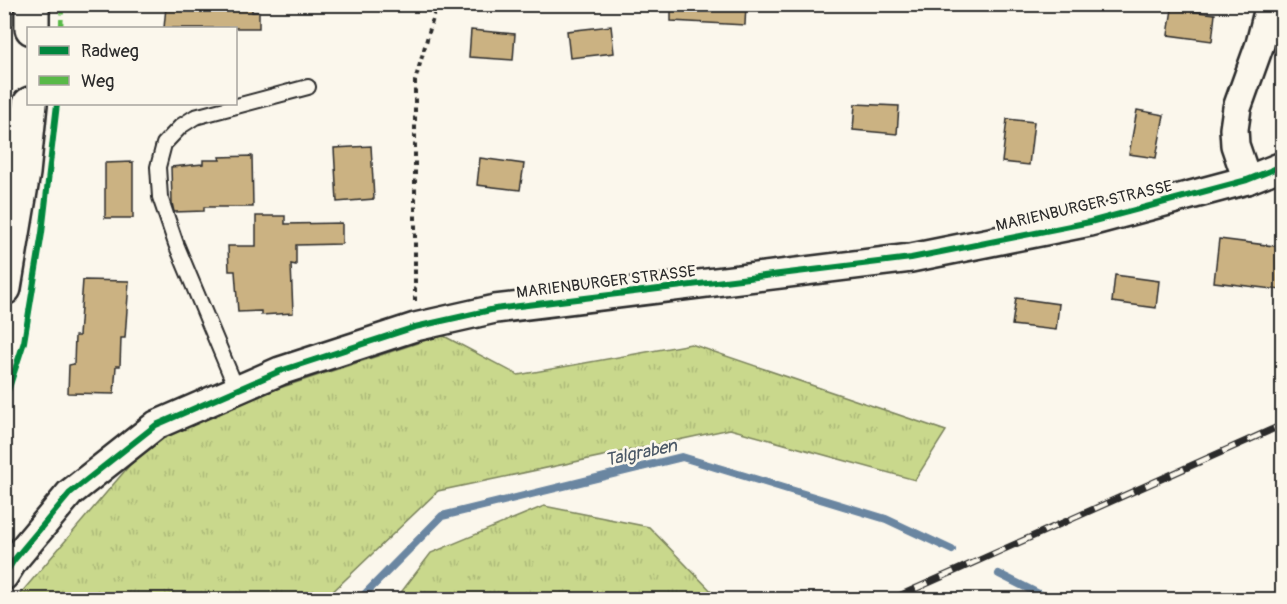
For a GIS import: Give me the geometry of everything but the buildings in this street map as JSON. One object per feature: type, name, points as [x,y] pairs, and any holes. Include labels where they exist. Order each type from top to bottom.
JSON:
[{"type":"main road","points":[[32,4],[32,27]]},
{"type":"main road","points":[[4,288],[23,173],[30,105]]},
{"type":"street","points":[[1247,180],[1235,145],[1233,129],[1237,108],[1260,44],[1270,4]]},
{"type":"street","name":"MARIENBURGER STRASSE","points":[[4,576],[14,560],[70,493],[156,425],[280,371],[415,327],[495,309],[911,258],[1090,222],[1247,180],[1282,166]]},
{"type":"lane","points":[[237,390],[176,244],[160,197],[158,167],[164,144],[181,126],[195,117],[308,87]]},
{"type":"path","points":[[415,327],[415,81],[437,4]]},
{"type":"green space","points":[[442,335],[518,375],[691,344],[946,431],[915,480],[730,429],[438,491],[325,599],[15,600],[163,426]]},
{"type":"green space","points":[[544,506],[649,527],[719,599],[396,599],[431,553]]},
{"type":"waterway","name":"Talgraben","points":[[359,600],[442,516],[682,457],[886,519],[952,550]]},
{"type":"waterway","name":"Talgraben","points":[[999,574],[1051,600]]},
{"type":"railway","points":[[890,600],[1282,425]]},
{"type":"marked path","points":[[61,27],[62,4]]},
{"type":"cycle path","points":[[4,403],[24,342],[42,233],[57,105]]},
{"type":"cycle path","points":[[4,576],[14,560],[70,493],[156,425],[280,371],[415,327],[495,309],[911,258],[1090,222],[1247,180],[1282,166]]}]
